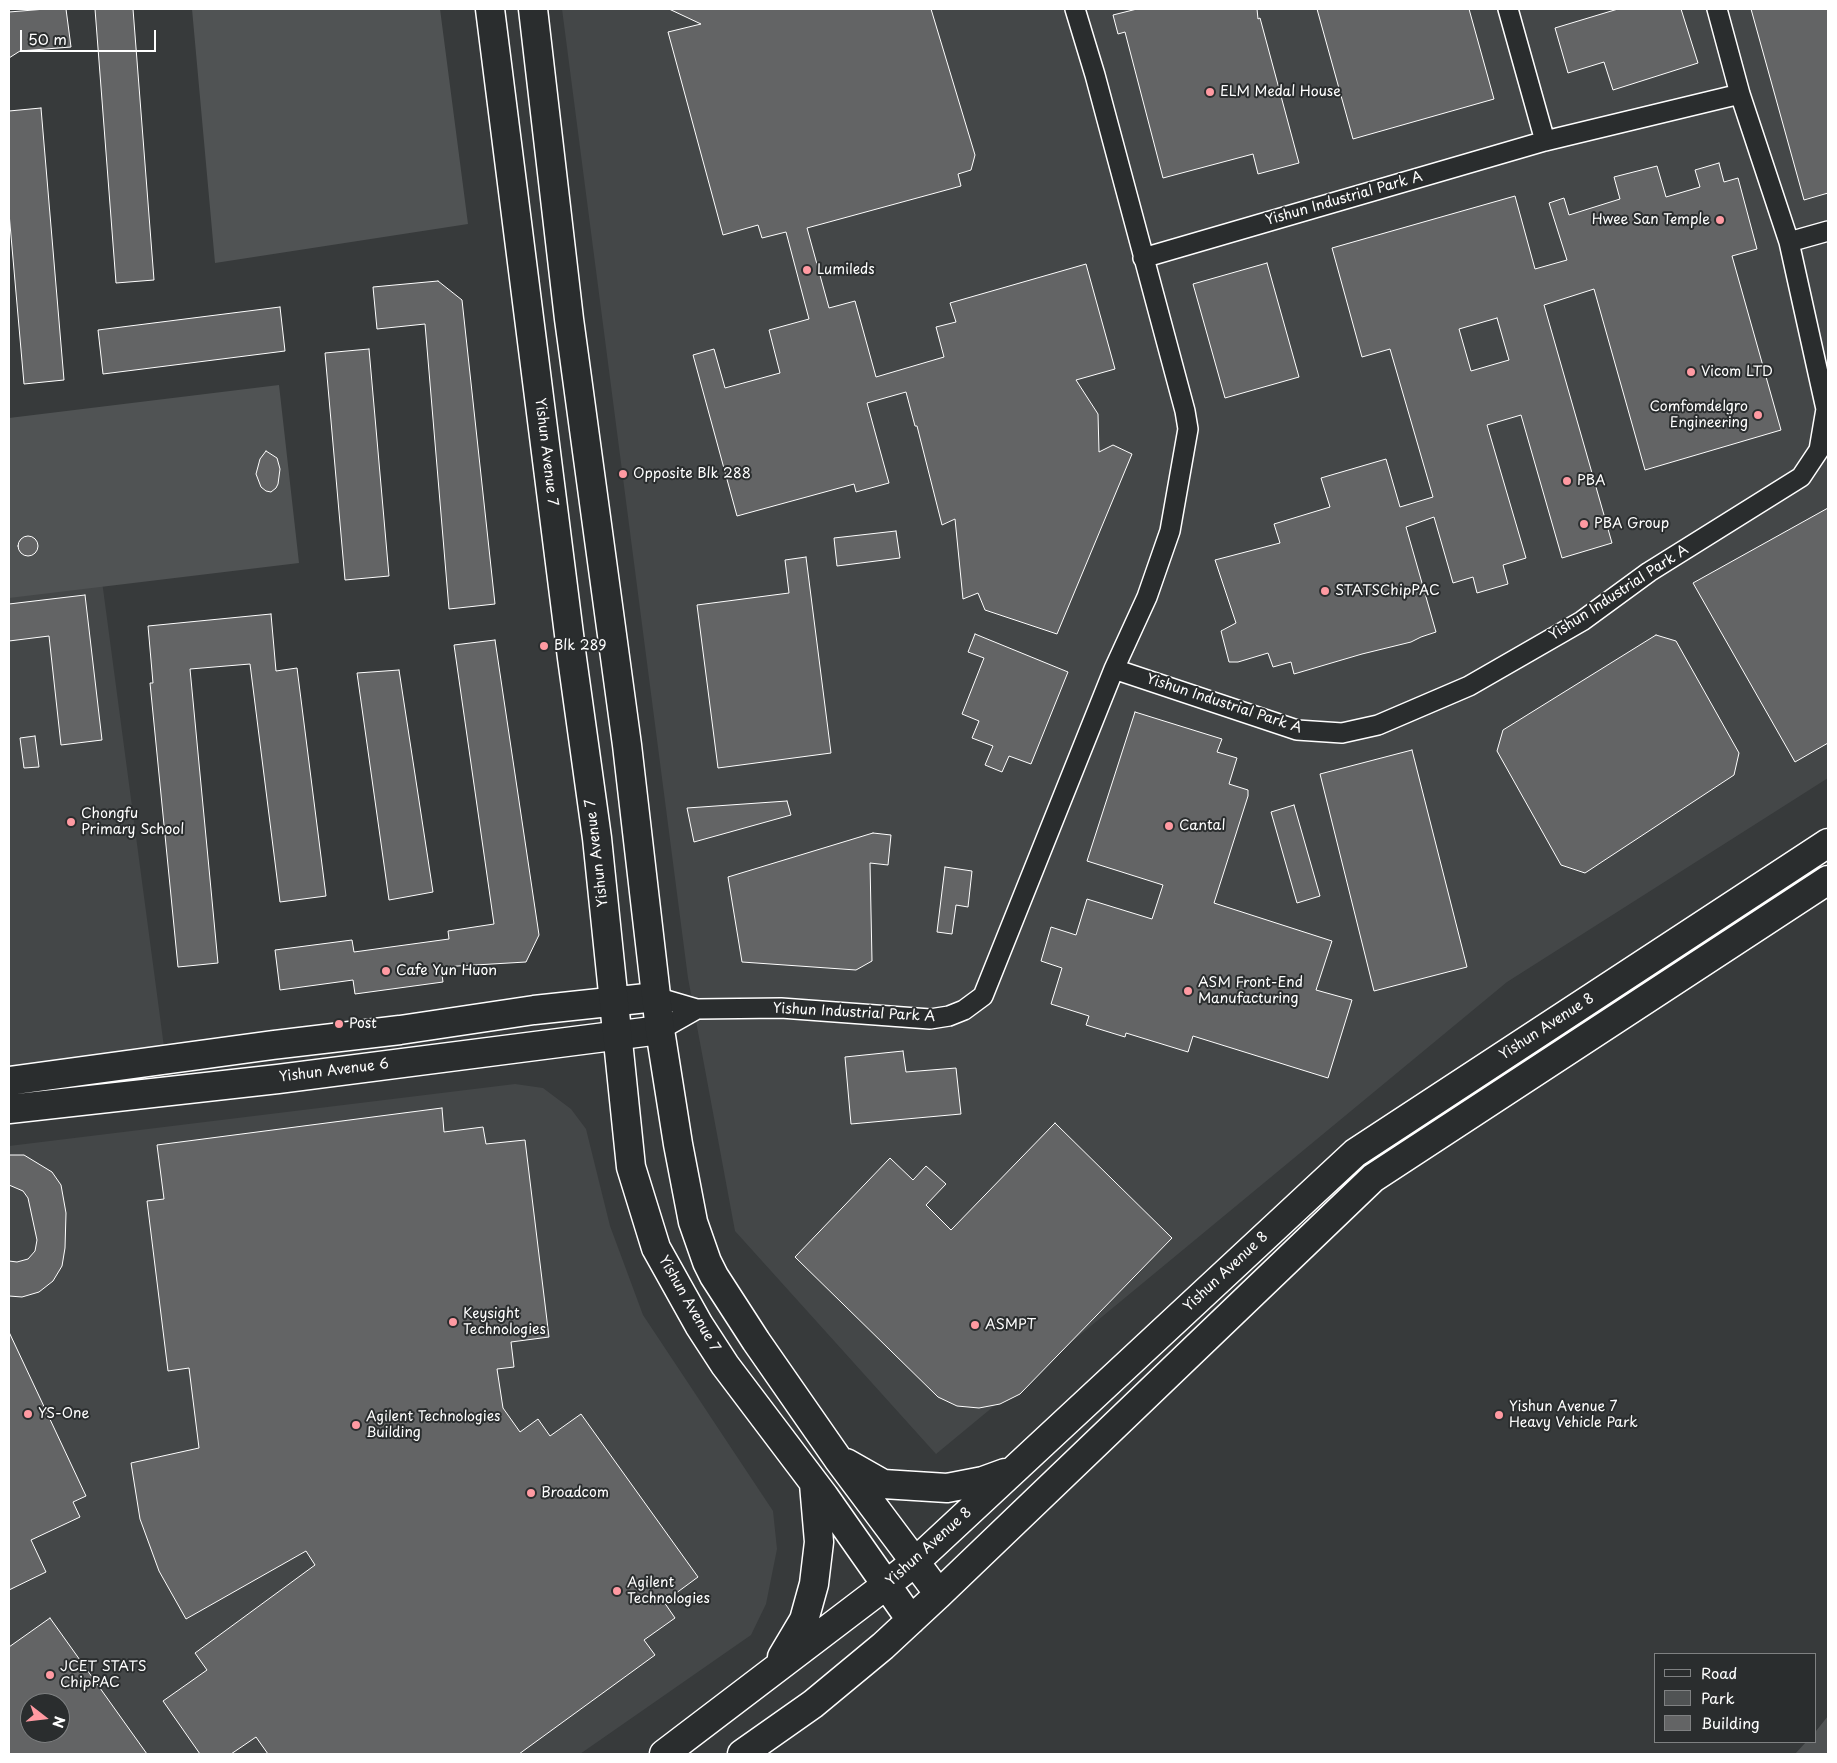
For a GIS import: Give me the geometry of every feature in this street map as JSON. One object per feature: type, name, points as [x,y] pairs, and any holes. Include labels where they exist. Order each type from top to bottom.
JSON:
[{"type":"main road","name":"Yishun Avenue 7","points":[[490,9],[572,658],[597,838],[631,1167],[656,1248],[699,1325],[725,1365],[814,1484],[911,1620]]},
{"type":"main road","points":[[533,9],[569,319],[627,745],[660,1030],[678,1144],[693,1222],[707,1262],[756,1341],[838,1459],[939,1594]]},
{"type":"main road","points":[[597,838],[636,831]]},
{"type":"main road","name":"Yishun Avenue 8","points":[[664,1754],[915,1562],[1355,1153],[1828,843]]},
{"type":"main road","points":[[742,1754],[813,1704],[883,1646],[1373,1178],[1828,880]]},
{"type":"main road","points":[[9,1081],[613,1000],[656,997]]},
{"type":"main road","name":"Yishun Avenue 6","points":[[9,1109],[278,1078],[660,1030]]},
{"type":"main road","points":[[838,1459],[883,1484],[947,1488],[983,1482],[1015,1469]]},
{"type":"main road","points":[[774,1670],[804,1620],[814,1584],[819,1542],[814,1484]]},
{"type":"street","name":"Yishun Industrial Park A","points":[[656,997],[697,1009],[781,1008],[930,1019],[949,1016],[964,1010],[983,996],[1114,669],[1147,597],[1170,531],[1188,428],[1183,402],[1095,75],[1075,9]]},
{"type":"street","points":[[1508,9],[1545,141]]},
{"type":"street","name":"Yishun Industrial Park A","points":[[1114,669],[1297,730],[1342,734],[1378,725],[1469,686],[1582,622],[1649,572],[1801,477],[1819,450],[1826,409],[1789,242],[1740,94],[1717,9]]},
{"type":"street","name":"Yishun Industrial Park A","points":[[1143,258],[1545,141],[1740,94]]},
{"type":"street","points":[[1789,242],[1828,231]]},
{"type":"street","name":"Yishun Industrial Park A","points":[[660,1030],[697,1009]]},
{"type":"shaded area","points":[[562,9],[1828,9],[1828,778],[1507,982],[936,1454],[735,1231],[688,978]]},
{"type":"shaded area","name":"Chongfu Primary School","points":[[102,581],[164,1047],[9,1067],[9,596]]},
{"type":"shaded area","points":[[515,1084],[543,1088],[571,1109],[586,1129],[610,1226],[643,1315],[773,1511],[777,1549],[766,1604],[751,1635],[580,1754],[9,1754],[9,1146]]},
{"type":"green space","points":[[192,9],[440,9],[468,224],[215,263]]},
{"type":"green space","points":[[279,385],[299,563],[9,598],[9,418]]},
{"type":"green space","points":[[1828,1716],[1828,1754],[1795,1754],[1805,1743],[1817,1743],[1817,1730]]},
{"type":"building","points":[[66,9],[71,47],[20,51],[9,58],[9,12]]},
{"type":"building","points":[[95,9],[133,9],[154,280],[116,283]]},
{"type":"building","name":"Lumileds","points":[[669,9],[931,9],[975,155],[971,170],[958,174],[961,186],[807,228],[829,308],[855,301],[876,377],[944,357],[936,327],[956,322],[950,303],[1086,264],[1115,369],[1076,380],[1098,414],[1099,452],[1113,445],[1132,454],[1057,634],[985,610],[978,593],[963,599],[955,519],[942,525],[917,426],[915,426],[906,392],[867,403],[889,483],[856,492],[854,484],[737,516],[693,355],[714,349],[725,388],[780,373],[769,330],[809,319],[786,232],[762,238],[758,225],[723,235],[668,32],[701,24]]},
{"type":"building","name":"ELM Medal House","points":[[1137,9],[1257,9],[1258,19],[1260,18],[1299,163],[1258,174],[1253,154],[1163,178],[1125,32],[1118,34],[1113,15]]},
{"type":"building","points":[[1317,9],[1469,9],[1494,99],[1353,139]]},
{"type":"building","points":[[1618,9],[1681,9],[1698,63],[1613,90],[1604,62],[1568,73],[1555,28]]},
{"type":"building","points":[[1751,9],[1828,9],[1828,193],[1804,200]]},
{"type":"building","points":[[41,108],[64,380],[24,384],[9,213],[9,111]]},
{"type":"building","points":[[1719,163],[1724,182],[1738,178],[1757,249],[1732,256],[1781,430],[1645,470],[1594,289],[1544,305],[1612,543],[1562,558],[1521,415],[1487,425],[1526,558],[1503,565],[1508,584],[1477,593],[1473,577],[1453,583],[1434,517],[1406,527],[1436,632],[1411,642],[1294,674],[1291,662],[1273,667],[1268,653],[1238,662],[1229,662],[1221,631],[1236,623],[1215,560],[1280,543],[1274,524],[1330,507],[1321,478],[1386,459],[1400,507],[1433,497],[1390,349],[1362,357],[1332,248],[1515,196],[1535,269],[1567,260],[1549,203],[1564,198],[1569,215],[1620,199],[1614,177],[1657,166],[1666,197],[1700,187],[1695,170]],"holes":[[[1497,318],[1509,360],[1471,371],[1459,329]]]},
{"type":"building","points":[[1267,263],[1299,377],[1225,398],[1193,284]]},
{"type":"building","points":[[438,281],[462,300],[495,604],[449,609],[425,324],[377,329],[373,287]]},
{"type":"building","points":[[280,307],[285,351],[103,374],[98,330]]},
{"type":"building","points":[[369,349],[389,576],[345,580],[325,353]]},
{"type":"building","points":[[266,451],[277,458],[280,469],[278,484],[271,492],[261,487],[256,474],[260,459]]},
{"type":"building","points":[[1828,508],[1828,743],[1795,762],[1693,583]]},
{"type":"building","points":[[896,531],[900,558],[837,566],[834,538]]},
{"type":"building","points":[[24,536],[32,536],[38,542],[38,550],[32,556],[24,556],[18,550],[18,542]]},
{"type":"building","points":[[806,557],[831,753],[718,768],[697,605],[789,593],[785,560]]},
{"type":"building","points":[[85,595],[102,740],[61,745],[49,636],[9,641],[9,604]]},
{"type":"building","points":[[271,614],[276,671],[297,668],[326,896],[280,902],[250,664],[190,669],[218,963],[178,967],[150,683],[153,683],[148,626]]},
{"type":"building","points":[[975,634],[1068,672],[1031,764],[1009,756],[1002,772],[985,765],[993,746],[972,738],[979,721],[962,714],[984,658],[968,652]]},
{"type":"building","points":[[1656,635],[1676,641],[1739,753],[1734,775],[1585,873],[1561,865],[1497,751],[1503,730]]},
{"type":"building","points":[[495,640],[539,935],[526,962],[441,967],[443,982],[355,994],[353,980],[280,990],[275,950],[352,940],[354,952],[449,939],[448,931],[494,924],[454,645]]},
{"type":"building","points":[[399,670],[433,892],[389,900],[357,673]]},
{"type":"building","points":[[1135,712],[1222,739],[1217,752],[1237,758],[1229,784],[1248,790],[1248,796],[1214,903],[1332,941],[1316,990],[1352,1000],[1328,1078],[1193,1036],[1188,1052],[1126,1033],[1125,1037],[1086,1025],[1089,1016],[1051,1004],[1062,968],[1041,961],[1051,927],[1076,935],[1087,899],[1152,919],[1163,885],[1087,861]]},
{"type":"building","points":[[35,736],[39,767],[24,768],[20,738]]},
{"type":"building","points":[[1412,750],[1467,967],[1374,991],[1320,774]]},
{"type":"building","points":[[787,801],[791,815],[694,842],[687,808]]},
{"type":"building","points":[[1294,805],[1320,896],[1297,903],[1271,812]]},
{"type":"building","points":[[873,833],[891,835],[888,865],[870,863],[872,961],[856,970],[742,962],[728,877]]},
{"type":"building","points":[[945,867],[972,871],[968,907],[956,905],[952,934],[937,932]]},
{"type":"building","points":[[903,1051],[906,1072],[956,1068],[961,1114],[851,1124],[845,1057]]},
{"type":"building","name":"Agilent Technologies Building","points":[[442,1108],[444,1132],[483,1127],[486,1144],[525,1140],[549,1337],[511,1342],[514,1367],[497,1369],[503,1408],[520,1432],[538,1419],[550,1436],[581,1414],[698,1577],[664,1602],[675,1618],[644,1640],[655,1655],[519,1754],[268,1754],[256,1737],[231,1754],[200,1754],[163,1701],[207,1670],[195,1653],[315,1565],[306,1551],[186,1619],[159,1571],[140,1519],[131,1463],[199,1448],[189,1368],[168,1371],[147,1201],[164,1199],[157,1145]]},
{"type":"building","name":"ASMPT","points":[[1055,1123],[1172,1238],[1020,1394],[1000,1404],[979,1408],[957,1406],[938,1397],[795,1257],[890,1158],[913,1180],[926,1166],[946,1184],[926,1205],[951,1230]]},
{"type":"building","points":[[9,1155],[24,1155],[52,1172],[61,1185],[66,1213],[65,1248],[62,1266],[53,1281],[39,1292],[22,1297],[9,1296],[9,1261],[17,1262],[28,1259],[35,1251],[37,1240],[28,1198],[23,1191],[9,1185]]},
{"type":"building","name":"YS-One","points":[[9,1332],[86,1496],[73,1502],[80,1517],[31,1540],[46,1572],[9,1590]]},
{"type":"building","name":"JCET STATS ChipPAC","points":[[50,1618],[147,1754],[9,1754],[9,1647]]},
{"type":"place","name":"ELM Medal House","points":[[1210,92]]},
{"type":"place","name":"Hwee San Temple","points":[[1720,220]]},
{"type":"place","name":"Lumileds","points":[[807,270]]},
{"type":"place","name":"Vicom LTD","points":[[1691,372]]},
{"type":"place","name":"Comfomdelgro Engineering","points":[[1758,415]]},
{"type":"place","name":"Opposite Blk 288","points":[[623,474]]},
{"type":"place","name":"PBA","points":[[1567,481]]},
{"type":"place","name":"PBA Group","points":[[1584,524]]},
{"type":"place","name":"STATSChipPAC","points":[[1325,591]]},
{"type":"place","name":"Blk 289","points":[[544,646]]},
{"type":"place","name":"Chongfu Primary School","points":[[71,822]]},
{"type":"place","name":"Cantal","points":[[1169,826]]},
{"type":"place","name":"Cafe Yun Huon","points":[[386,971]]},
{"type":"place","name":"ASM Front-End Manufacturing","points":[[1188,991]]},
{"type":"place","name":"Post","points":[[339,1024]]},
{"type":"place","name":"Keysight Technologies","points":[[453,1322]]},
{"type":"place","name":"ASMPT","points":[[975,1325]]},
{"type":"place","name":"YS-One","points":[[28,1414]]},
{"type":"place","name":"Yishun Avenue 7 Heavy Vehicle Park","points":[[1499,1415]]},
{"type":"place","name":"Agilent Technologies Building","points":[[356,1425]]},
{"type":"place","name":"Broadcom","points":[[531,1493]]},
{"type":"place","name":"Agilent Technologies","points":[[617,1591]]},
{"type":"place","name":"JCET STATS ChipPAC","points":[[50,1675]]}]
